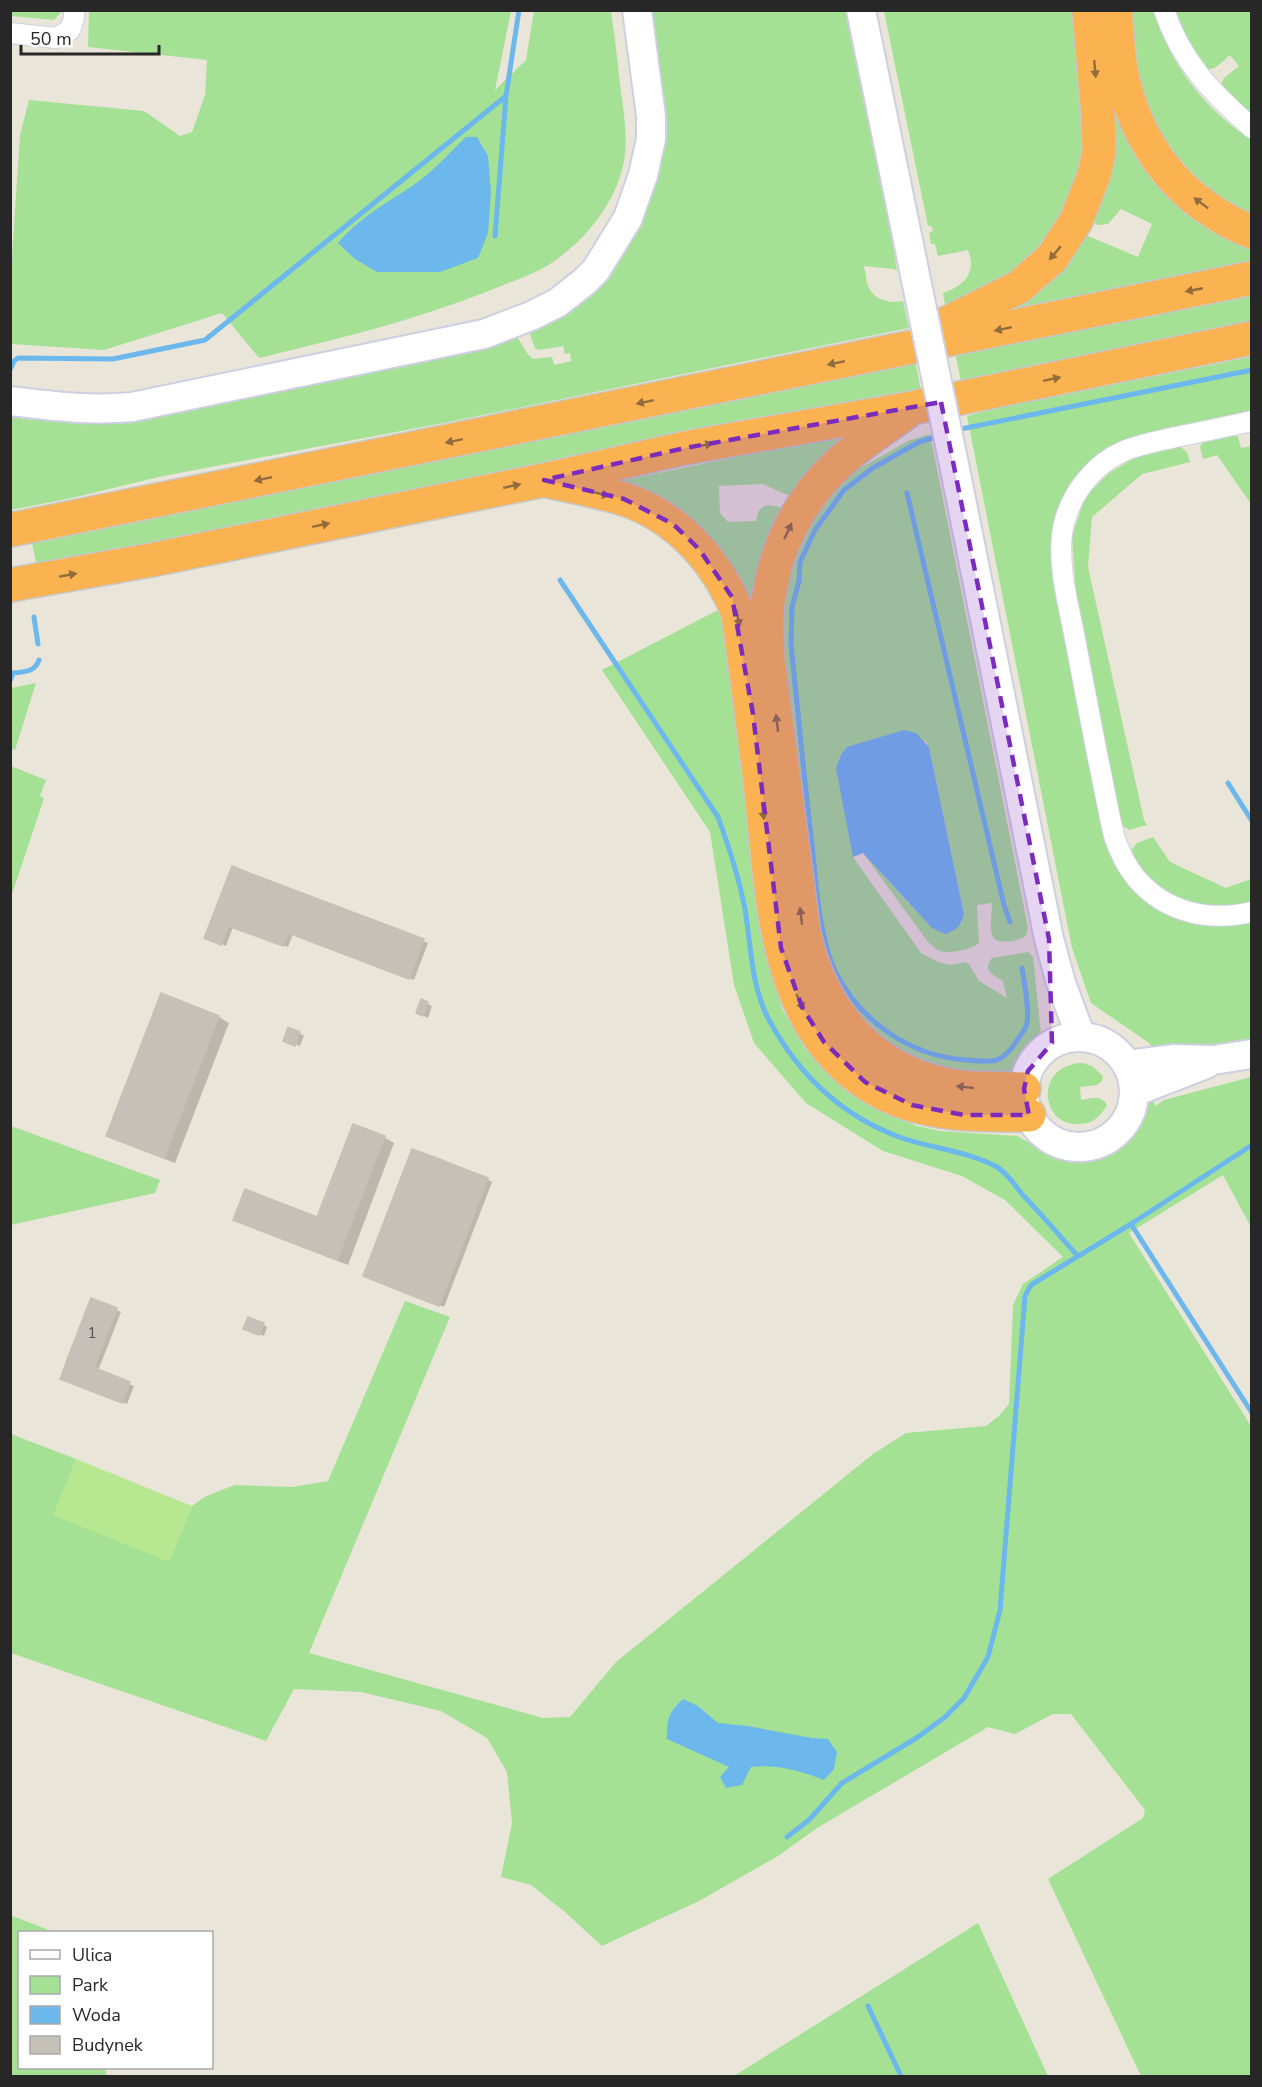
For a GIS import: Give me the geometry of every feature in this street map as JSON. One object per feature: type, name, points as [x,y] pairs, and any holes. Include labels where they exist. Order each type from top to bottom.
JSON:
[{"type":"highway","points":[[893,351],[1019,287],[1052,258],[1072,228],[1094,175],[1099,152],[1089,10]]},
{"type":"highway","points":[[1114,10],[1121,70],[1133,112],[1150,148],[1166,171],[1185,191],[1232,224],[1251,232]]},
{"type":"highway","points":[[10,530],[1251,278]]},
{"type":"highway","points":[[10,585],[163,558],[544,480],[685,448],[912,408],[1251,338]]},
{"type":"highway","points":[[912,408],[838,464],[810,492],[785,537],[771,588],[767,615],[768,660],[804,934],[810,962],[838,1016],[856,1036],[888,1063],[921,1078],[1026,1102]]},
{"type":"highway","points":[[544,480],[624,499],[673,524],[699,549],[727,588],[738,613],[753,714],[775,914],[781,948],[790,980],[802,1007],[824,1042],[842,1063],[865,1082],[886,1095],[935,1112],[964,1115],[1026,1102]]},
{"type":"street","points":[[10,33],[56,38],[70,30],[74,10]]},
{"type":"street","points":[[10,401],[97,410],[132,407],[484,334],[558,303],[596,270],[628,218],[643,175],[651,139],[651,116],[637,10]]},
{"type":"street","points":[[861,10],[1048,939],[1060,983],[1081,1037]]},
{"type":"street","points":[[1164,10],[1178,45],[1199,77],[1251,128]]},
{"type":"street","points":[[1251,421],[1141,445],[1116,455],[1097,469],[1081,487],[1072,503],[1062,535],[1064,573],[1082,676],[1107,803],[1124,861],[1146,888],[1176,908],[1207,916],[1238,915],[1251,912]]},
{"type":"street","points":[[1048,939],[1052,1043]]},
{"type":"street","points":[[1081,1037],[1098,1040],[1121,1056],[1131,1079],[1133,1102],[1126,1121],[1112,1136],[1094,1145],[1074,1147],[1054,1141],[1040,1130],[1026,1102],[1028,1071],[1038,1055],[1052,1043],[1081,1037]]},
{"type":"street","points":[[1131,1079],[1175,1059],[1213,1060],[1251,1054]]},
{"type":"highlighted area","points":[[941,402],[1049,939],[1052,1043],[1028,1071],[1024,1089],[1029,1115],[964,1115],[912,1105],[865,1082],[824,1042],[802,1007],[781,948],[753,714],[732,597],[699,549],[673,524],[624,499],[544,480],[685,448]]},
{"type":"green space","points":[[11,10],[62,11],[54,20],[11,16]]},
{"type":"green space","points":[[89,11],[511,11],[495,90],[526,60],[534,11],[611,11],[625,124],[626,147],[622,171],[609,202],[600,216],[578,241],[553,262],[523,277],[463,301],[376,328],[259,358],[222,313],[104,350],[11,344],[11,273],[20,135],[29,100],[144,111],[180,136],[192,132],[205,95],[207,60],[88,47]]},
{"type":"green space","points":[[647,11],[850,11],[899,251],[894,252],[897,271],[863,266],[868,286],[874,295],[887,301],[903,301],[909,328],[444,423],[163,476],[11,510],[11,417],[33,420],[34,415],[513,333],[533,359],[552,357],[554,365],[571,361],[570,353],[565,354],[563,346],[539,350],[535,348],[530,335],[533,325],[629,240]]},
{"type":"green space","points":[[884,11],[1081,11],[1086,163],[1045,251],[947,316],[943,293],[957,287],[967,278],[970,272],[970,258],[968,250],[938,256],[935,244],[931,244],[929,233],[933,231],[931,226],[928,226]]},
{"type":"green space","points":[[1124,11],[1154,11],[1169,50],[1191,84],[1204,100],[1234,128],[1251,140],[1251,220],[1194,185],[1147,118]]},
{"type":"green space","points":[[1173,11],[1251,11],[1251,117],[1219,88],[1224,78],[1239,66],[1230,55],[1215,67],[1204,69],[1189,47]]},
{"type":"green space","points":[[1106,87],[1125,116],[1251,241],[1251,265],[999,314],[1083,234],[1138,257],[1152,224],[1121,209],[1108,224],[1097,225],[1090,219]]},
{"type":"green space","points":[[1251,293],[1251,324],[961,382],[955,352]]},
{"type":"green space","points":[[1251,357],[1251,412],[1134,437],[1060,506],[1103,830],[1111,856],[1128,883],[1139,894],[1151,904],[1179,920],[1210,926],[1251,922],[1251,1042],[1182,1052],[1155,1050],[1149,1043],[1091,1003],[1072,948],[967,416]]},
{"type":"green space","points":[[915,361],[921,390],[37,567],[31,538]]},
{"type":"green space","points":[[856,432],[794,496],[763,484],[719,486],[720,513],[728,522],[756,521],[759,510],[766,505],[781,507],[784,510],[754,617],[741,597],[600,485]]},
{"type":"green space","points":[[1231,432],[1238,437],[1241,448],[1251,446],[1251,504],[1217,455],[1203,459],[1200,447],[1205,437]]},
{"type":"green space","points":[[930,434],[1028,928],[1026,934],[1013,941],[1003,942],[995,939],[991,930],[992,903],[977,905],[979,943],[960,951],[938,950],[928,942],[863,853],[918,913],[961,924],[964,914],[929,747],[925,740],[853,857],[921,953],[938,962],[951,965],[964,962],[969,964],[979,981],[1007,998],[1003,981],[988,969],[989,962],[992,958],[1028,952],[1033,957],[1041,1035],[1024,1062],[998,1081],[894,1056],[825,979],[777,660],[782,583],[809,519],[850,474],[908,441]]},
{"type":"green space","points":[[1178,445],[1187,452],[1190,462],[1142,474],[1092,517],[1088,567],[1144,820],[1147,825],[1129,830],[1123,826],[1112,794],[1077,607],[1072,537],[1083,503],[1091,491],[1109,473],[1136,457]]},
{"type":"green space","points":[[718,610],[725,632],[767,951],[782,1009],[805,1048],[845,1089],[882,1112],[917,1126],[940,1131],[1017,1136],[1060,1159],[1077,1160],[1102,1156],[1113,1148],[1130,1130],[1139,1107],[1151,1098],[1156,1106],[1164,1100],[1251,1077],[1251,1227],[1223,1175],[1129,1233],[1251,1426],[1251,2076],[1141,2076],[1048,1879],[1143,1818],[1145,1810],[1071,1714],[1053,1714],[1015,1734],[988,1727],[817,1828],[778,1856],[699,1901],[602,1946],[531,1885],[501,1877],[512,1823],[507,1772],[487,1738],[441,1711],[361,1692],[294,1689],[266,1741],[11,1653],[11,1434],[76,1459],[54,1515],[169,1561],[192,1506],[206,1496],[235,1485],[292,1487],[328,1481],[405,1301],[450,1317],[309,1653],[543,1718],[570,1717],[616,1662],[873,1454],[906,1433],[986,1426],[1009,1404],[1013,1305],[1023,1284],[1063,1257],[1005,1200],[962,1176],[883,1151],[806,1103],[754,1043],[734,985],[710,832],[602,670]]},
{"type":"green space","points":[[36,683],[15,750],[11,749],[11,688]]},
{"type":"green space","points":[[11,766],[46,780],[40,796],[44,798],[11,897]]},
{"type":"green space","points":[[1153,837],[1170,862],[1226,888],[1251,879],[1251,902],[1233,906],[1198,904],[1166,891],[1140,866],[1131,850],[1137,843]]},
{"type":"green space","points":[[1082,1063],[1092,1066],[1103,1076],[1102,1081],[1097,1085],[1080,1087],[1081,1100],[1099,1098],[1107,1105],[1100,1115],[1090,1122],[1068,1123],[1057,1117],[1051,1107],[1048,1096],[1049,1084],[1055,1074],[1066,1066]]},
{"type":"green space","points":[[11,1126],[160,1180],[155,1193],[11,1225]]},
{"type":"green space","points":[[76,1459],[192,1506],[169,1562],[53,1515]]},
{"type":"green space","points":[[10,1915],[51,1931],[18,1931],[18,2069],[105,2069],[107,2076],[11,2076]]},
{"type":"green space","points":[[978,1923],[1048,2076],[734,2076]]},
{"type":"water","points":[[466,137],[477,137],[488,156],[491,192],[488,233],[478,258],[440,272],[377,272],[355,259],[338,243],[365,218],[429,173]]},
{"type":"water","points":[[904,730],[916,733],[929,747],[964,914],[958,927],[945,934],[932,928],[863,853],[853,857],[836,768],[841,755],[847,747]]},
{"type":"water","points":[[683,1699],[698,1706],[718,1723],[828,1739],[837,1752],[834,1769],[824,1780],[788,1769],[769,1766],[751,1767],[742,1785],[726,1788],[720,1777],[729,1767],[667,1739],[669,1716]]},
{"type":"building","points":[[232,866],[249,873],[221,945],[204,938]]},
{"type":"building","points":[[249,873],[424,939],[409,979],[233,912]]},
{"type":"building","points":[[233,912],[288,933],[283,946],[228,926]]},
{"type":"building","points":[[161,993],[219,1016],[164,1158],[106,1136]]},
{"type":"building","points":[[421,999],[428,1002],[423,1016],[416,1013]]},
{"type":"building","points":[[288,1027],[300,1032],[295,1046],[283,1041]]},
{"type":"building","points":[[353,1124],[385,1136],[337,1260],[233,1220],[245,1189],[317,1217]]},
{"type":"building","points":[[412,1149],[437,1158],[388,1286],[363,1276]]},
{"type":"building","points":[[437,1158],[462,1168],[413,1296],[388,1286]]},
{"type":"building","points":[[462,1168],[488,1178],[439,1306],[413,1296]]},
{"type":"building","points":[[91,1298],[117,1308],[94,1367],[68,1357]]},
{"type":"building","points":[[248,1317],[264,1323],[259,1335],[243,1329]]},
{"type":"building","points":[[68,1357],[130,1382],[122,1403],[60,1379]]},
{"type":"waterway","points":[[495,236],[506,96],[519,10]]},
{"type":"waterway","points":[[10,370],[18,358],[113,359],[205,340],[506,96]]},
{"type":"waterway","points":[[956,430],[1252,370]]},
{"type":"waterway","points":[[939,436],[919,442],[873,468],[844,490],[815,530],[800,562],[799,581],[792,607],[791,645],[819,910],[830,959],[847,991],[860,1007],[890,1034],[926,1052],[946,1057],[983,1061],[995,1060],[1006,1055],[1023,1032],[1027,1021],[1027,998],[1022,968]]},
{"type":"waterway","points":[[907,493],[1004,905],[1010,922]]},
{"type":"waterway","points":[[560,580],[718,817],[743,897],[758,994],[769,1020],[794,1059],[825,1092],[842,1106],[881,1129],[914,1142],[974,1157],[997,1167],[1077,1255]]},
{"type":"waterway","points":[[34,617],[38,644]]},
{"type":"waterway","points":[[10,681],[13,673],[32,669],[39,660]]},
{"type":"waterway","points":[[1228,783],[1252,821]]},
{"type":"waterway","points":[[787,1837],[809,1820],[842,1783],[918,1737],[945,1717],[964,1698],[988,1657],[1000,1610],[1025,1296],[1031,1285],[1131,1224],[1252,1145]]},
{"type":"waterway","points":[[1131,1224],[1252,1413]]},
{"type":"waterway","points":[[868,2006],[901,2076]]}]
